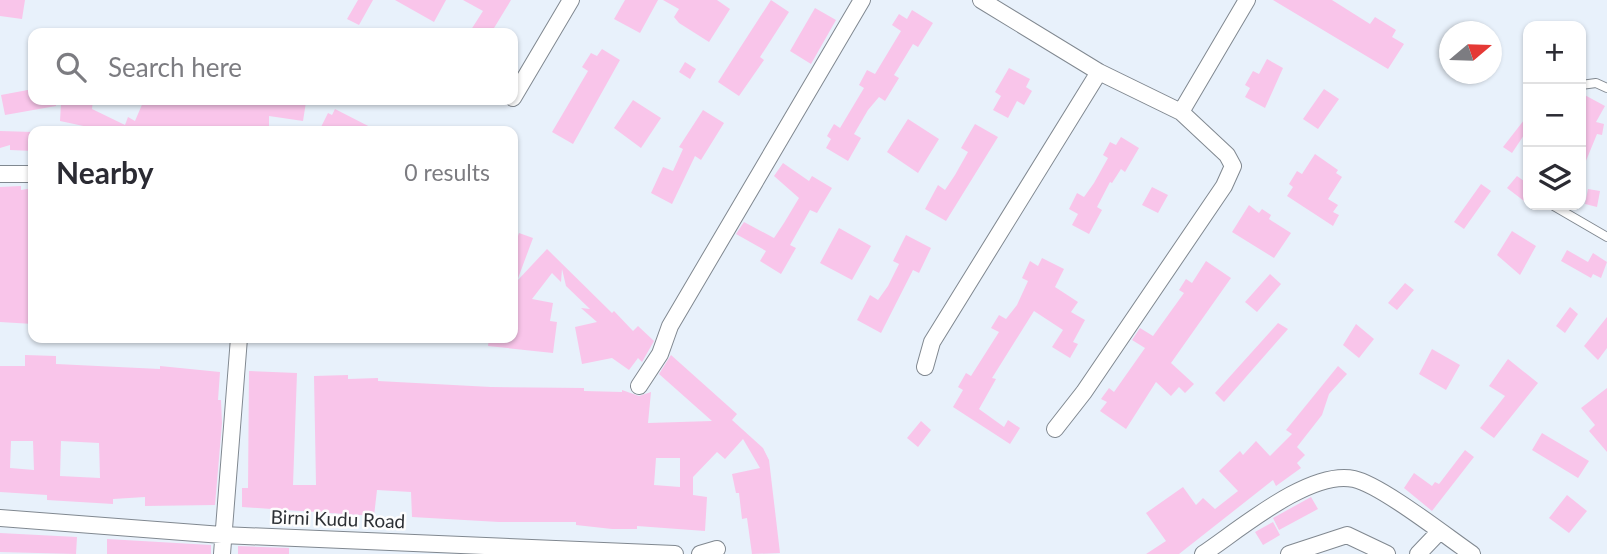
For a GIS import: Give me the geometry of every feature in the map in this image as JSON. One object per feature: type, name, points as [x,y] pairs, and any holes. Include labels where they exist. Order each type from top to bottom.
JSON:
[{"type":"street","points":[[518,89],[571,0]]},
{"type":"street","points":[[639,386],[660,354],[676,315],[862,0]]},
{"type":"street","points":[[981,0],[1098,72],[1181,112],[1227,155],[1233,166],[1224,186],[1092,381],[1055,429]]},
{"type":"street","points":[[1181,112],[1247,0]]},
{"type":"street","points":[[925,367],[932,342],[1098,72]]},
{"type":"street","points":[[0,174],[28,174]]},
{"type":"street","points":[[222,554],[239,343]]},
{"type":"street","points":[[1203,554],[1304,487],[1331,480],[1354,478],[1376,489],[1439,532],[1453,549],[1472,554]]},
{"type":"street","name":"Birni Kudu Road","points":[[0,518],[222,535],[675,554]]},
{"type":"street","points":[[1418,554],[1439,532]]},
{"type":"street","points":[[1289,554],[1347,535],[1387,554]]},
{"type":"street","points":[[700,554],[717,549]]},
{"type":"lane","points":[[1586,84],[1596,83],[1607,88]]},
{"type":"lane","points":[[1561,210],[1607,237]]},
{"type":"building","points":[[0,0],[25,0],[22,19],[0,16]]},
{"type":"building","points":[[358,0],[373,0],[359,25],[347,19]]},
{"type":"building","points":[[395,0],[446,0],[434,22]]},
{"type":"building","points":[[463,0],[511,0],[494,28],[472,28],[483,11]]},
{"type":"building","points":[[625,0],[658,0],[640,33],[614,19]]},
{"type":"building","points":[[663,0],[717,0],[730,9],[709,42],[679,23],[674,17],[679,9]]},
{"type":"building","points":[[771,0],[789,12],[760,57],[764,60],[739,96],[718,82]]},
{"type":"building","points":[[1273,0],[1332,0],[1370,24],[1375,17],[1396,30],[1392,37],[1404,44],[1388,69]]},
{"type":"building","points":[[815,8],[836,20],[811,64],[790,51]]},
{"type":"building","points":[[912,10],[933,23],[918,47],[913,44],[894,75],[899,78],[885,101],[879,97],[868,110],[854,134],[861,138],[848,161],[826,148],[831,139],[827,136],[834,124],[840,128],[864,88],[859,85],[867,70],[875,74],[901,31],[892,25],[899,14],[907,19]]},
{"type":"building","points":[[602,49],[620,60],[573,144],[552,132],[588,71],[582,67],[591,53],[597,56]]},
{"type":"building","points":[[1267,59],[1283,68],[1265,108],[1245,97],[1250,88],[1245,85],[1253,71],[1259,74]]},
{"type":"building","points":[[685,62],[696,69],[690,79],[679,72]]},
{"type":"building","points":[[1009,68],[1030,79],[1026,87],[1032,91],[1024,105],[1017,101],[1008,118],[993,110],[1001,96],[995,92]]},
{"type":"building","points":[[1324,89],[1339,99],[1318,129],[1303,119]]},
{"type":"building","points":[[28,90],[28,105],[56,106],[5,115],[1,95]]},
{"type":"building","points":[[1586,96],[1605,106],[1596,122],[1604,124],[1602,135],[1597,134],[1586,161]]},
{"type":"building","points":[[633,100],[661,118],[641,148],[614,128]]},
{"type":"building","points":[[61,105],[92,105],[92,109],[125,125],[128,117],[135,121],[142,105],[306,105],[303,121],[269,116],[269,126],[84,126],[60,121]]},
{"type":"building","points":[[335,109],[368,126],[322,126],[328,113],[332,115]]},
{"type":"building","points":[[703,110],[724,123],[701,160],[695,156],[672,204],[651,193],[663,167],[673,171],[683,149],[679,147]]},
{"type":"building","points":[[908,119],[939,139],[918,173],[887,152]]},
{"type":"building","points":[[1523,121],[1523,136],[1512,153],[1503,147]]},
{"type":"building","points":[[975,124],[998,137],[946,221],[925,209],[938,185],[945,190],[955,175],[968,152],[961,148]]},
{"type":"building","points":[[0,131],[28,132],[28,151],[10,150],[10,145],[0,148]]},
{"type":"building","points":[[1121,137],[1139,148],[1125,172],[1121,169],[1112,183],[1110,182],[1097,207],[1102,210],[1089,234],[1072,225],[1078,214],[1069,209],[1077,193],[1084,197],[1094,183],[1108,158],[1103,155],[1110,142],[1116,145]]},
{"type":"building","points":[[1315,154],[1338,170],[1336,173],[1342,177],[1328,199],[1338,205],[1333,212],[1339,215],[1333,226],[1287,196],[1293,187],[1289,184],[1297,171],[1302,174]]},
{"type":"building","points":[[783,163],[809,181],[812,176],[832,188],[817,213],[810,210],[790,245],[796,248],[781,274],[760,261],[766,251],[736,234],[744,222],[774,238],[784,223],[799,198],[774,176]]},
{"type":"building","points":[[1517,176],[1523,180],[1523,200],[1507,188]]},
{"type":"building","points":[[1481,184],[1491,191],[1464,229],[1454,222]]},
{"type":"building","points":[[21,186],[21,190],[28,189],[28,324],[0,322],[0,187]]},
{"type":"building","points":[[1152,187],[1168,195],[1158,213],[1142,205]]},
{"type":"building","points":[[1588,189],[1600,191],[1597,207],[1586,204]]},
{"type":"building","points":[[1249,205],[1259,213],[1262,209],[1271,215],[1269,219],[1291,233],[1274,258],[1232,232]]},
{"type":"building","points":[[839,228],[871,246],[852,280],[820,263]]},
{"type":"building","points":[[1512,231],[1536,246],[1520,275],[1497,255]]},
{"type":"building","points":[[519,233],[533,238],[518,278]]},
{"type":"building","points":[[906,235],[931,248],[919,273],[913,270],[881,333],[857,320],[870,295],[878,300],[888,286],[899,264],[893,261]]},
{"type":"building","points":[[547,249],[612,313],[614,311],[633,331],[638,326],[654,341],[642,362],[638,358],[629,370],[612,358],[582,364],[575,327],[597,322],[581,308],[590,309],[566,286],[562,269],[561,282],[552,273],[532,299],[553,303],[550,321],[557,322],[553,353],[488,346],[488,343],[518,343],[518,280]]},
{"type":"building","points":[[1567,250],[1588,262],[1593,253],[1607,262],[1601,278],[1593,274],[1591,278],[1561,261]]},
{"type":"building","points":[[1042,258],[1064,269],[1055,287],[1078,302],[1071,312],[1085,320],[1073,342],[1078,344],[1070,358],[1052,347],[1063,330],[1034,311],[992,378],[996,379],[979,409],[1004,427],[1008,420],[1020,428],[1010,444],[953,407],[963,390],[958,387],[966,373],[971,376],[999,332],[991,328],[999,315],[1006,319],[1017,305],[1028,281],[1022,278],[1030,261],[1038,266]]},
{"type":"building","points":[[1206,261],[1231,278],[1171,363],[1194,384],[1185,393],[1179,387],[1171,396],[1156,382],[1126,429],[1100,411],[1107,402],[1101,399],[1109,388],[1114,392],[1145,348],[1132,340],[1140,328],[1153,336],[1184,293],[1179,290],[1186,279],[1192,283]]},
{"type":"building","points":[[1270,274],[1281,284],[1257,312],[1245,302]]},
{"type":"building","points":[[1405,283],[1414,290],[1397,310],[1388,303]]},
{"type":"building","points":[[1570,307],[1578,314],[1565,333],[1556,326]]},
{"type":"building","points":[[1607,317],[1607,348],[1598,360],[1584,346]]},
{"type":"building","points":[[1278,323],[1288,329],[1224,402],[1215,393]]},
{"type":"building","points":[[1356,324],[1374,339],[1359,358],[1343,345]]},
{"type":"building","points":[[1432,349],[1460,365],[1446,390],[1419,374]]},
{"type":"building","points":[[25,355],[56,356],[56,364],[160,369],[160,366],[220,372],[218,400],[221,400],[222,423],[215,505],[145,506],[145,497],[113,499],[113,504],[47,500],[47,495],[0,492],[0,366],[25,366]],"holes":[[[11,441],[33,441],[34,470],[10,468]],[[61,441],[99,443],[100,478],[60,476]]]},
{"type":"building","points":[[671,355],[737,414],[732,420],[763,448],[769,460],[780,553],[752,554],[747,518],[742,519],[739,493],[736,493],[732,474],[760,468],[743,439],[725,459],[717,452],[693,477],[693,495],[707,497],[705,531],[637,526],[637,529],[612,529],[576,525],[576,522],[499,522],[412,517],[411,492],[377,490],[374,516],[242,507],[242,488],[248,488],[249,371],[297,373],[293,485],[316,485],[314,376],[348,375],[348,379],[378,378],[378,381],[491,387],[622,390],[639,396],[651,392],[648,423],[712,421],[659,374]],"holes":[[[656,458],[680,458],[680,487],[654,485]]]},
{"type":"building","points":[[1508,359],[1538,383],[1494,438],[1480,428],[1505,396],[1489,386]]},
{"type":"building","points":[[1338,366],[1347,374],[1329,394],[1322,415],[1297,447],[1305,455],[1297,463],[1301,468],[1276,486],[1273,480],[1179,554],[1146,554],[1166,541],[1146,513],[1183,487],[1196,505],[1203,498],[1215,509],[1238,491],[1219,471],[1240,451],[1243,455],[1256,441],[1270,456],[1292,434],[1286,430]]},
{"type":"building","points":[[1607,388],[1607,452],[1589,431],[1595,425],[1581,408]]},
{"type":"building","points":[[921,421],[931,430],[918,447],[907,438]]},
{"type":"building","points":[[1542,433],[1589,461],[1578,478],[1532,450]]},
{"type":"building","points":[[1465,450],[1474,457],[1432,511],[1404,488],[1414,473],[1432,486],[1435,482],[1439,484]]},
{"type":"building","points":[[1567,495],[1587,511],[1569,533],[1549,518]]},
{"type":"building","points":[[1311,497],[1318,509],[1279,530],[1273,518]]},
{"type":"building","points":[[1273,522],[1280,535],[1263,545],[1255,532]]},
{"type":"building","points":[[0,533],[77,537],[76,554],[0,552]]},
{"type":"building","points":[[107,539],[211,545],[211,554],[107,554]]},
{"type":"building","points":[[238,546],[289,548],[289,554],[238,554]]}]
